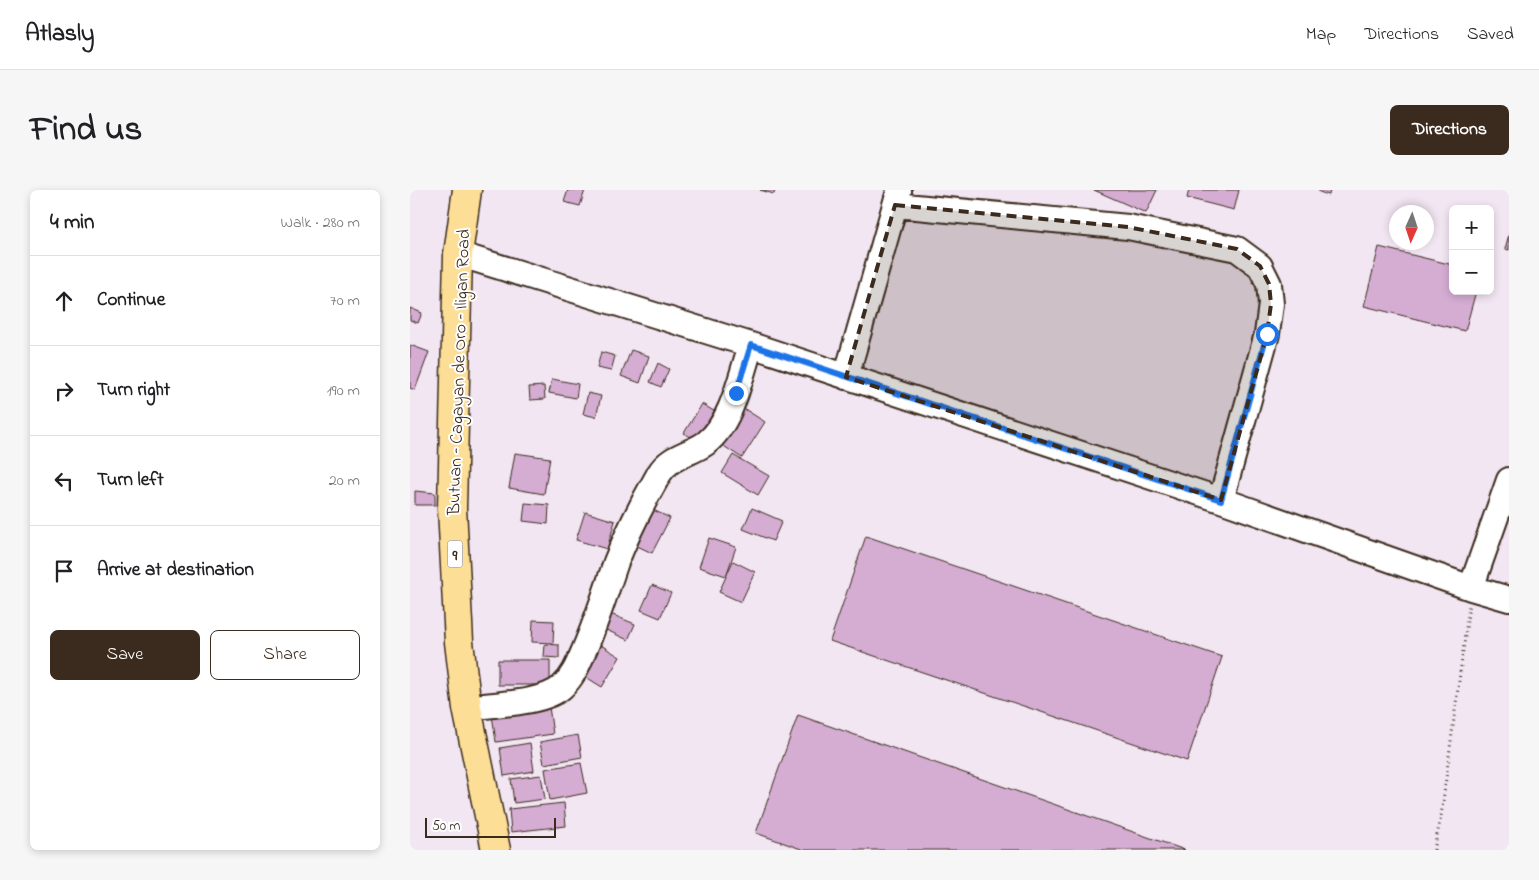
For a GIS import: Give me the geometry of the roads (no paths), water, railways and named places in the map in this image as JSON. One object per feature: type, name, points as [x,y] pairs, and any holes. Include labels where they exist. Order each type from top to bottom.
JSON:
[{"type":"highway","name":"Butuan – Cagayan de Oro – Iligan Road","points":[[467,190],[458,254],[452,508],[459,642],[467,708],[496,850]]},
{"type":"street","points":[[846,377],[897,198],[1128,227],[1238,249],[1260,266],[1269,284],[1272,304],[1267,334],[1221,500]]},
{"type":"street","points":[[458,254],[751,345],[1221,500],[1471,588],[1509,599]]},
{"type":"street","points":[[467,708],[534,699],[548,695],[561,687],[573,674],[595,624],[617,561],[660,471],[670,462],[706,444],[715,435],[728,414],[751,345]]},
{"type":"street","points":[[1471,588],[1509,480]]}]
